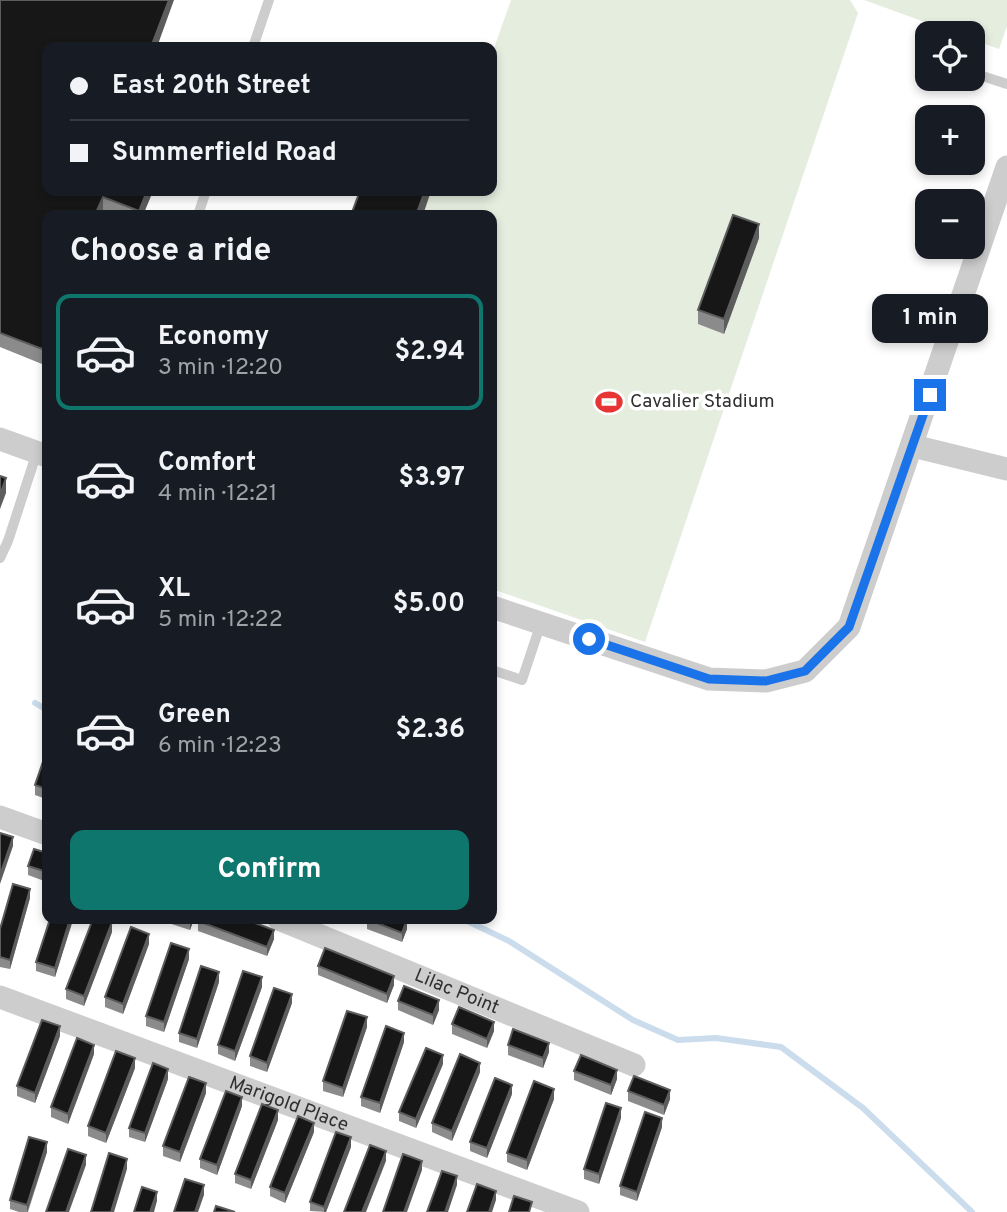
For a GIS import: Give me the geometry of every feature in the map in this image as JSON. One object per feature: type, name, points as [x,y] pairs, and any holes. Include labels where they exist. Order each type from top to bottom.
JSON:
[{"type":"street","points":[[497,609],[709,679],[766,681],[805,671],[849,627],[1007,167]]},
{"type":"street","points":[[0,439],[42,454]]},
{"type":"street","points":[[913,446],[1007,469]]},
{"type":"street","points":[[0,817],[42,832]]},
{"type":"street","name":"Lilac Point","points":[[291,924],[634,1065]]},
{"type":"street","name":"Marigold Place","points":[[0,997],[578,1212]]},
{"type":"lane","points":[[255,42],[269,0]]},
{"type":"lane","points":[[985,77],[1007,84]]},
{"type":"lane","points":[[0,558],[42,454]]},
{"type":"lane","points":[[497,672],[522,680],[541,623]]},
{"type":"shaded area","name":"Cavalier Stadium","points":[[511,0],[850,0],[858,13],[645,642],[497,591],[497,210],[353,210],[358,196],[497,196],[496,42]]},
{"type":"shaded area","points":[[864,0],[1007,0],[1007,26],[999,49],[985,44],[985,21],[922,21]]},
{"type":"building","points":[[0,0],[169,0],[153,42],[42,42],[42,196],[145,196],[139,210],[103,197],[97,210],[42,210],[42,349],[0,333]]},
{"type":"building","points":[[358,196],[423,196],[418,210],[353,210]]},
{"type":"building","points":[[733,215],[759,224],[724,319],[698,310]]},
{"type":"building","points":[[0,476],[6,478],[0,495]]},
{"type":"building","points":[[42,765],[42,788],[35,785]]},
{"type":"building","points":[[0,833],[13,837],[0,875]]},
{"type":"building","points":[[34,849],[42,851],[42,870],[28,866]]},
{"type":"building","points":[[13,884],[30,889],[10,960],[0,957],[0,929]]},
{"type":"building","points":[[48,924],[68,924],[55,968],[36,962]]},
{"type":"building","points":[[91,924],[111,924],[84,996],[66,989]]},
{"type":"building","points":[[206,924],[258,924],[274,930],[267,947]]},
{"type":"building","points":[[380,924],[405,924],[402,933]]},
{"type":"building","points":[[131,927],[149,934],[123,1004],[105,997]]},
{"type":"building","points":[[171,943],[189,949],[164,1022],[146,1016]]},
{"type":"building","points":[[325,948],[394,976],[387,994],[318,966]]},
{"type":"building","points":[[201,966],[219,972],[197,1039],[179,1033]]},
{"type":"building","points":[[243,971],[262,977],[235,1051],[218,1045]]},
{"type":"building","points":[[404,986],[439,1000],[433,1015],[398,1001]]},
{"type":"building","points":[[274,988],[292,994],[267,1063],[250,1056]]},
{"type":"building","points":[[459,1007],[494,1022],[487,1039],[452,1024]]},
{"type":"building","points":[[347,1011],[367,1017],[343,1088],[323,1081]]},
{"type":"building","points":[[42,1020],[60,1026],[35,1093],[17,1086]]},
{"type":"building","points":[[386,1026],[404,1033],[380,1103],[361,1097]]},
{"type":"building","points":[[513,1029],[549,1043],[543,1058],[508,1045]]},
{"type":"building","points":[[77,1038],[94,1045],[68,1114],[51,1107]]},
{"type":"building","points":[[426,1048],[443,1055],[416,1119],[399,1112]]},
{"type":"building","points":[[116,1051],[135,1058],[106,1133],[88,1126]]},
{"type":"building","points":[[460,1054],[480,1063],[452,1131],[432,1123]]},
{"type":"building","points":[[581,1055],[617,1070],[611,1085],[574,1071]]},
{"type":"building","points":[[153,1063],[168,1069],[145,1133],[129,1128]]},
{"type":"building","points":[[634,1076],[670,1090],[664,1105],[628,1091]]},
{"type":"building","points":[[189,1077],[206,1083],[180,1152],[163,1146]]},
{"type":"building","points":[[495,1078],[512,1085],[487,1148],[470,1142]]},
{"type":"building","points":[[534,1081],[554,1089],[527,1160],[507,1153]]},
{"type":"building","points":[[226,1091],[242,1097],[217,1165],[200,1159]]},
{"type":"building","points":[[606,1103],[621,1108],[599,1174],[584,1169]]},
{"type":"building","points":[[262,1104],[278,1110],[251,1180],[235,1174]]},
{"type":"building","points":[[645,1112],[662,1118],[637,1192],[620,1186]]},
{"type":"building","points":[[298,1116],[314,1123],[285,1193],[270,1187]]},
{"type":"building","points":[[336,1132],[351,1137],[324,1207],[310,1202]]},
{"type":"building","points":[[29,1137],[47,1142],[27,1205],[10,1200]]},
{"type":"building","points":[[370,1145],[386,1151],[362,1212],[344,1212]]},
{"type":"building","points":[[68,1149],[86,1155],[66,1212],[46,1212]]},
{"type":"building","points":[[109,1153],[127,1159],[111,1212],[91,1212]]},
{"type":"building","points":[[403,1154],[422,1161],[404,1212],[383,1212]]},
{"type":"building","points":[[442,1171],[457,1176],[445,1212],[427,1212]]},
{"type":"building","points":[[185,1179],[204,1185],[195,1212],[174,1212]]},
{"type":"building","points":[[477,1184],[496,1191],[489,1212],[467,1212]]},
{"type":"building","points":[[142,1187],[157,1192],[150,1212],[134,1212]]},
{"type":"building","points":[[514,1196],[532,1202],[529,1212],[509,1212]]},
{"type":"building","points":[[216,1206],[235,1212],[214,1212]]},
{"type":"waterway","points":[[35,703],[42,707]]},
{"type":"waterway","points":[[473,924],[509,941],[633,1020],[678,1040],[716,1038],[781,1047],[863,1108],[972,1212]]},
{"type":"place","name":"Cavalier Stadium","points":[[609,402]]},
{"type":"route","points":[[589,639],[709,679],[766,681],[805,671],[849,627],[930,395]]}]
